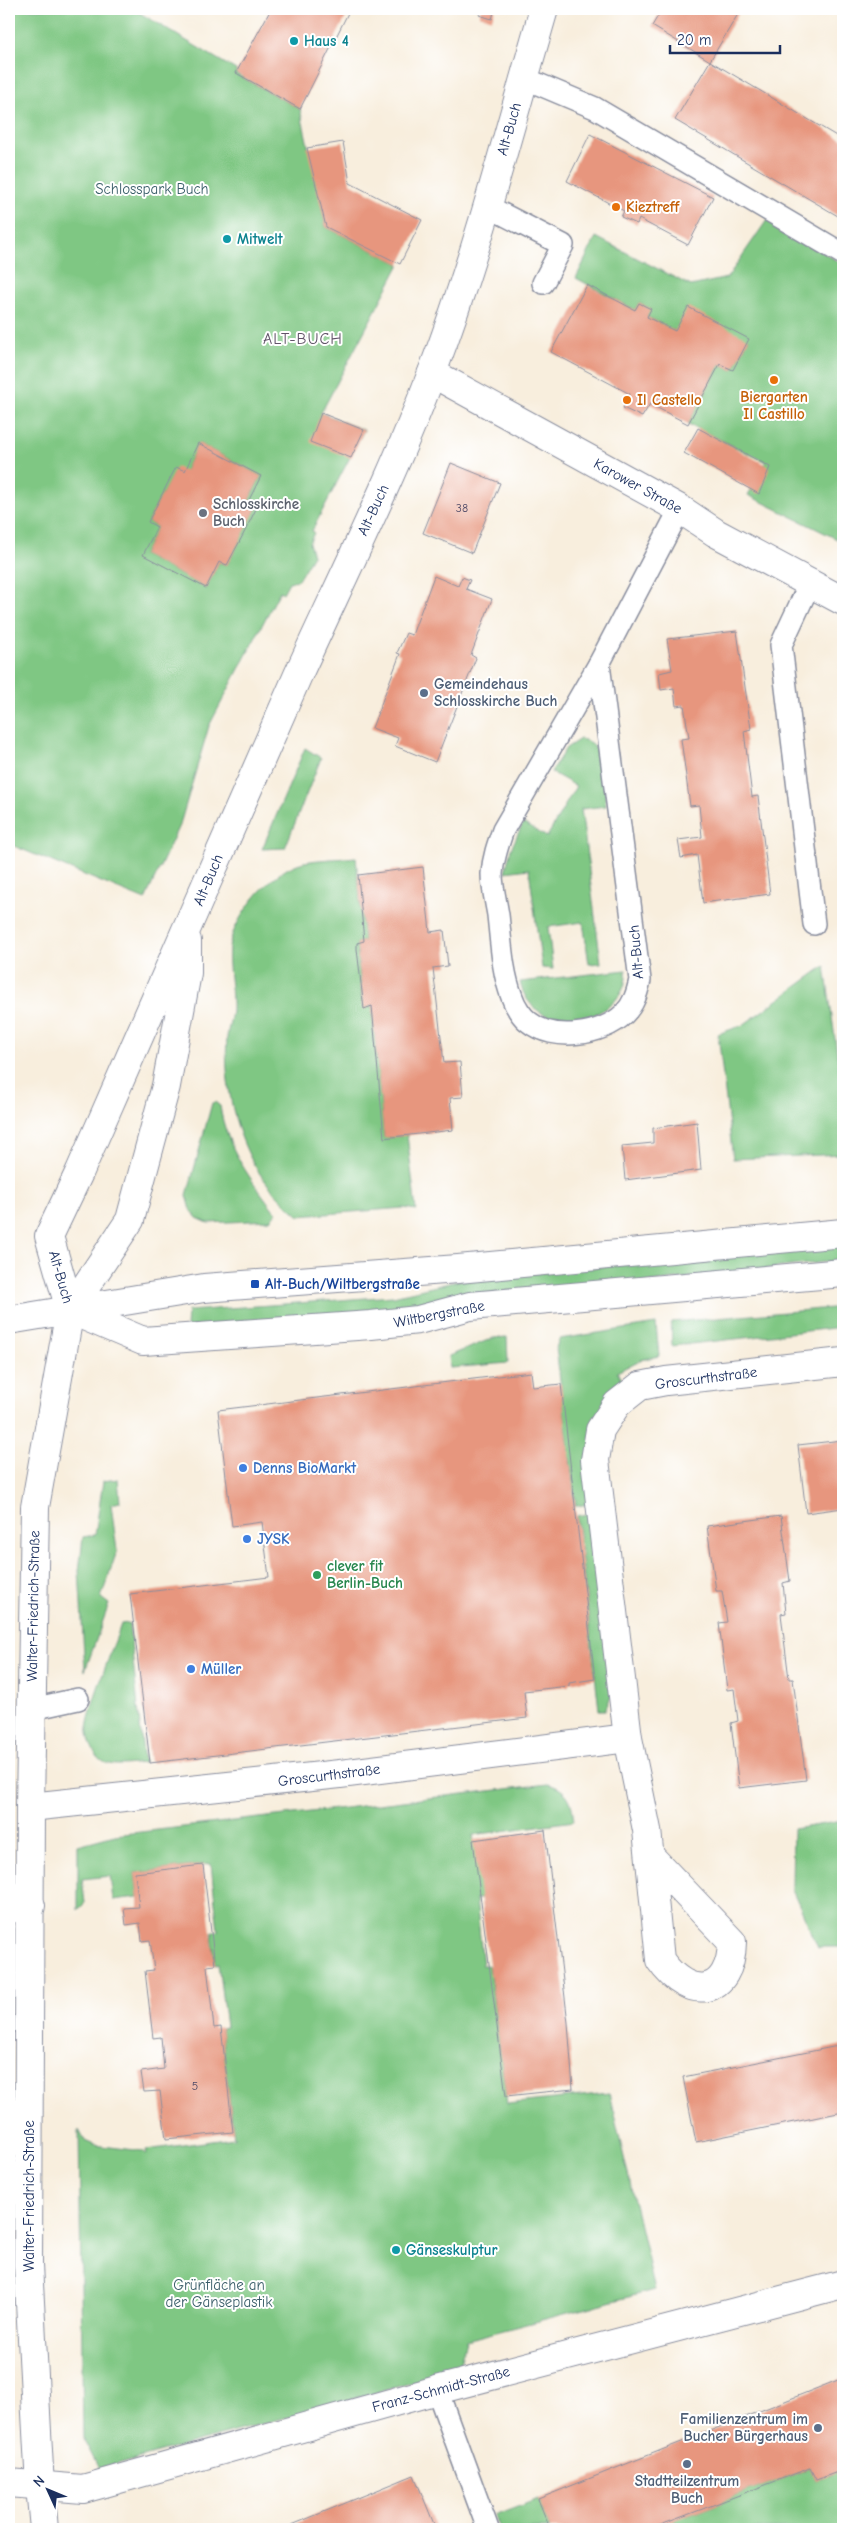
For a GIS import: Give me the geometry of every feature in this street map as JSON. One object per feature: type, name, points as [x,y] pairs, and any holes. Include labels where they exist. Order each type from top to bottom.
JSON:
[{"type":"street","name":"Alt-Buch","points":[[70,1310],[49,1236],[80,1171],[406,438],[448,329],[487,206],[544,9]]},
{"type":"street","name":"Karower Straße","points":[[432,373],[680,509],[716,533],[843,602]]},
{"type":"street","name":"Alt-Buch","points":[[70,1310],[130,1220],[166,1086],[187,974],[187,928]]},
{"type":"street","points":[[9,1320],[204,1288],[458,1268],[843,1233]]},
{"type":"street","name":"Wiltbergstraße","points":[[70,1310],[143,1341],[371,1325],[418,1320],[470,1306],[843,1273]]},
{"type":"street","name":"Walter-Friedrich-Straße","points":[[44,2529],[28,2265],[20,1907],[30,1807],[35,1506],[70,1310]]},
{"type":"street","name":"Groscurthstraße","points":[[650,1856],[628,1738],[595,1460],[600,1430],[617,1404],[640,1386],[666,1381],[843,1362]]},
{"type":"street","name":"Groscurthstraße","points":[[30,1807],[340,1774],[628,1738]]},
{"type":"street","name":"Franz-Schmidt-Straße","points":[[40,2487],[83,2489],[437,2390],[843,2284]]},
{"type":"street","points":[[9,2483],[40,2487]]},
{"type":"lane","points":[[524,78],[595,108],[843,254]]},
{"type":"lane","points":[[487,206],[563,245],[543,283]]},
{"type":"lane","name":"Alt-Buch","points":[[599,664],[640,980],[636,997],[624,1014],[608,1025],[590,1030],[561,1034],[540,1029],[528,1022],[512,998],[507,979],[492,874],[496,852],[503,830],[599,664],[680,509]]},
{"type":"lane","points":[[810,584],[781,644],[814,924]]},
{"type":"lane","points":[[32,1709],[78,1699]]},
{"type":"lane","points":[[437,2390],[488,2529]]},
{"type":"green space","name":"Schlosspark Buch","points":[[9,9],[133,9],[236,70],[236,74],[300,109],[326,227],[400,264],[321,413],[364,430],[312,531],[314,533],[309,543],[313,555],[298,580],[289,582],[283,593],[280,591],[209,726],[181,821],[145,900],[9,844]],"holes":[[[198,443],[261,476],[249,500],[258,505],[227,565],[219,562],[206,588],[143,555],[157,527],[148,522],[176,468],[185,471]]]},
{"type":"green space","points":[[767,220],[843,264],[843,542],[748,495],[766,462],[688,424],[720,364],[733,370],[749,339],[675,331],[647,317],[650,309],[639,303],[635,310],[576,278],[596,237],[691,286],[727,278]]},
{"type":"green space","points":[[580,739],[589,742],[595,748],[600,756],[604,776],[606,806],[581,809],[601,963],[589,964],[583,922],[548,927],[553,969],[542,968],[529,869],[505,872],[511,849],[523,823],[547,837],[576,786],[551,772],[566,748]]},
{"type":"green space","points":[[305,748],[321,758],[285,848],[262,849]]},
{"type":"green space","points":[[356,857],[364,941],[357,943],[357,949],[363,1008],[372,1006],[384,1138],[407,1135],[416,1210],[404,1208],[299,1216],[278,1196],[254,1164],[243,1141],[230,1098],[226,1052],[232,1011],[229,947],[232,935],[246,908],[279,874],[292,866],[304,862]]},
{"type":"green space","points":[[825,966],[843,1097],[843,1154],[733,1159],[718,1034],[743,1025]]},
{"type":"green space","points":[[626,970],[623,988],[614,1002],[598,1013],[580,1019],[561,1019],[543,1014],[529,1002],[520,982]]},
{"type":"green space","points":[[215,1102],[220,1106],[228,1136],[241,1163],[276,1213],[270,1220],[208,1223],[197,1218],[191,1210],[187,1195],[212,1103]]},
{"type":"green space","points":[[843,1244],[843,1260],[416,1309],[187,1327],[188,1311],[393,1296],[462,1280]]},
{"type":"green space","points":[[843,1307],[843,1327],[672,1346],[671,1322]]},
{"type":"green space","points":[[656,1324],[659,1356],[640,1360],[617,1372],[625,1384],[589,1504],[576,1506],[556,1348],[559,1339]]},
{"type":"green space","points":[[507,1337],[508,1363],[450,1368],[449,1356],[493,1338]]},
{"type":"green space","points":[[118,1479],[120,1502],[111,1504],[117,1551],[101,1598],[109,1604],[85,1671],[79,1571],[83,1537],[95,1535],[103,1481]]},
{"type":"green space","points":[[590,1513],[611,1697],[605,1710],[599,1710],[577,1516]]},
{"type":"green space","points":[[129,1623],[144,1763],[115,1765],[106,1763],[97,1756],[89,1740],[88,1723],[98,1686],[121,1624]]},
{"type":"green space","name":"Grünfläche an der Gänseplastik","points":[[548,1784],[555,1786],[568,1797],[574,1821],[473,1835],[483,1899],[476,1899],[483,1966],[489,1966],[507,2104],[609,2093],[655,2290],[466,2340],[458,2370],[99,2469],[83,2438],[79,2130],[85,2141],[94,2145],[143,2151],[147,2155],[146,2150],[234,2138],[221,2028],[226,2027],[218,1964],[215,1965],[212,1932],[218,1931],[211,1864],[135,1873],[138,1897],[113,1900],[110,1876],[82,1879],[85,1903],[78,1910],[78,1845],[115,1835]]},
{"type":"green space","points":[[843,1821],[843,1947],[818,1947],[792,1889],[793,1829]]},
{"type":"green space","points":[[810,2468],[816,2480],[843,2470],[843,2529],[660,2529],[658,2526]]},
{"type":"green space","points":[[538,2499],[550,2529],[500,2529],[494,2516]]},
{"type":"building","name":"Haus 4","points":[[271,9],[350,9],[300,109],[236,73]]},
{"type":"building","points":[[481,9],[495,9],[492,19],[479,15]]},
{"type":"building","points":[[662,9],[741,9],[710,61],[652,26]]},
{"type":"building","points":[[710,61],[843,140],[843,219],[675,120]]},
{"type":"building","points":[[590,134],[713,197],[688,245],[639,219],[637,224],[621,217],[624,211],[567,181]]},
{"type":"building","points":[[343,142],[350,183],[422,220],[400,264],[326,227],[307,148]]},
{"type":"building","points":[[587,285],[635,310],[639,303],[651,309],[647,317],[675,331],[688,307],[749,339],[733,370],[720,364],[688,424],[650,404],[642,417],[623,408],[630,394],[551,352]]},
{"type":"building","points":[[321,413],[364,430],[351,458],[310,442]]},
{"type":"building","points":[[698,428],[770,467],[759,494],[684,453]]},
{"type":"building","name":"Schlosskirche Buch","points":[[198,443],[261,476],[249,500],[258,505],[227,565],[219,562],[206,588],[143,555],[157,527],[148,522],[176,467],[185,471]]},
{"type":"building","points":[[451,463],[500,483],[472,553],[423,533]]},
{"type":"building","name":"Gemeindehaus Schlosskirche Buch","points":[[434,576],[458,586],[462,577],[470,580],[466,589],[492,599],[471,655],[476,658],[435,762],[395,746],[398,738],[372,728],[400,654],[397,653],[406,633],[412,635]]},
{"type":"building","points":[[737,631],[751,729],[744,731],[752,797],[758,796],[770,894],[703,903],[697,855],[681,858],[678,840],[702,837],[699,805],[690,806],[681,739],[689,738],[684,705],[676,706],[674,688],[661,690],[659,673],[672,670],[667,639]]},
{"type":"building","points":[[423,867],[430,932],[444,930],[448,966],[433,968],[444,1063],[460,1062],[463,1097],[450,1098],[453,1130],[384,1138],[372,1006],[364,1009],[357,949],[357,943],[364,941],[358,875]]},
{"type":"building","points":[[697,1122],[701,1170],[625,1180],[622,1146],[653,1143],[653,1128]]},
{"type":"building","points":[[531,1372],[533,1387],[561,1384],[595,1679],[569,1683],[569,1686],[524,1691],[527,1718],[150,1763],[130,1594],[269,1577],[262,1522],[232,1526],[218,1410]]},
{"type":"building","points":[[843,1440],[843,1508],[806,1513],[798,1445]]},
{"type":"building","points":[[781,1516],[790,1581],[783,1583],[786,1613],[781,1614],[789,1679],[793,1679],[806,1780],[739,1788],[731,1723],[738,1721],[734,1689],[727,1690],[719,1623],[727,1622],[722,1591],[716,1591],[707,1526]]},
{"type":"building","points":[[545,1830],[568,2023],[573,2089],[506,2096],[473,1840]]},
{"type":"building","points":[[203,1865],[215,1965],[207,1966],[214,2028],[221,2027],[233,2132],[166,2139],[160,2091],[144,2092],[141,2072],[164,2069],[161,2037],[153,2038],[145,1971],[154,1970],[150,1940],[142,1941],[140,1923],[126,1925],[124,1908],[139,1907],[135,1873]]},
{"type":"building","points":[[843,2045],[843,2112],[696,2142],[683,2077]]},
{"type":"building","points":[[843,2378],[843,2470],[816,2480],[810,2468],[658,2526],[660,2529],[550,2529],[538,2499]]},
{"type":"building","points":[[414,2475],[436,2529],[282,2529],[375,2491]]},
{"type":"place","name":"Haus 4","points":[[294,41]]},
{"type":"place","name":"Kieztreff","points":[[616,207]]},
{"type":"place","name":"Mitwelt","points":[[227,239]]},
{"type":"place","name":"Biergarten Il Castillo","points":[[774,380]]},
{"type":"place","name":"Il Castello","points":[[627,400]]},
{"type":"place","name":"Schlosskirche Buch","points":[[203,513]]},
{"type":"place","name":"Gemeindehaus Schlosskirche Buch","points":[[424,693]]},
{"type":"place","name":"Alt-Buch/Wiltbergstraße","points":[[255,1284]]},
{"type":"place","name":"Denns BioMarkt","points":[[243,1468]]},
{"type":"place","name":"JYSK","points":[[247,1539]]},
{"type":"place","name":"clever fit Berlin-Buch","points":[[317,1575]]},
{"type":"place","name":"Müller","points":[[191,1669]]},
{"type":"place","name":"Gänseskulptur","points":[[396,2250]]},
{"type":"place","name":"Familienzentrum im Bucher Bürgerhaus","points":[[818,2428]]},
{"type":"place","name":"Stadtteilzentrum Buch","points":[[687,2464]]},
{"type":"district","name":"ALT-BUCH","points":[[303,339]]}]
